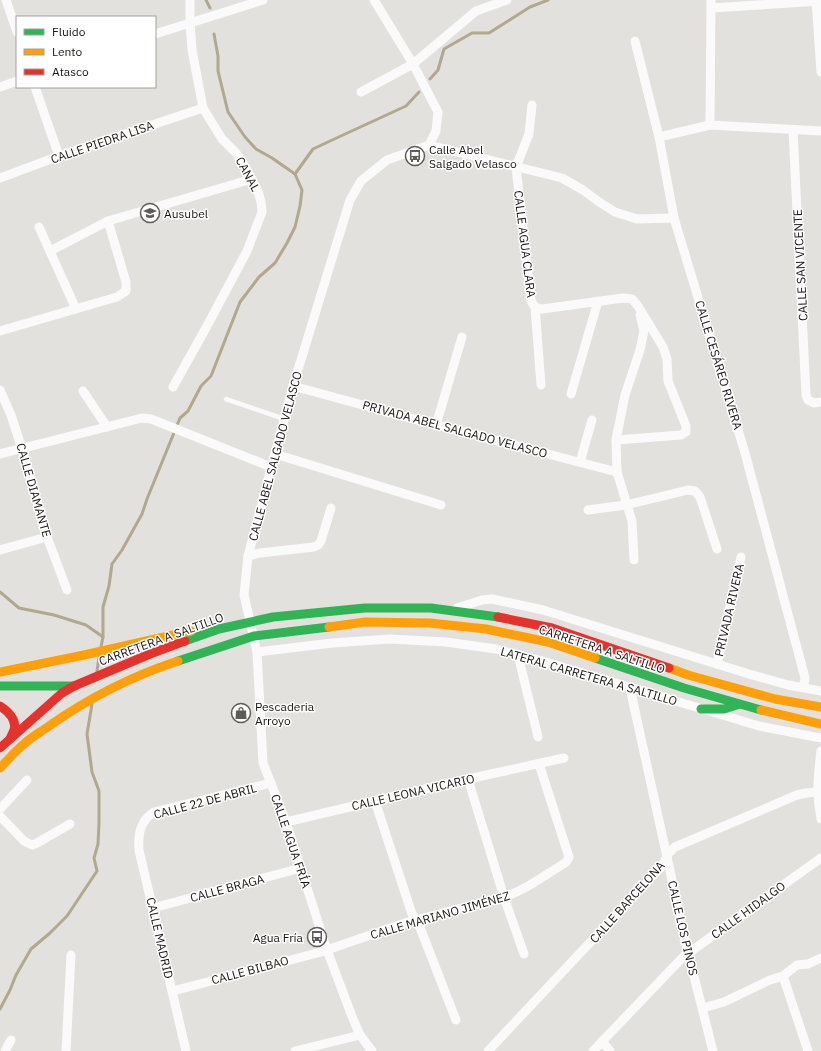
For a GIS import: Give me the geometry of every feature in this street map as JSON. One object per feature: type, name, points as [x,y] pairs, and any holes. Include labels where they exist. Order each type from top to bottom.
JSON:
[{"type":"main road","name":"CARRETERA A SALTILLO","points":[[0,748],[62,693],[74,686],[85,684],[150,654],[219,629],[272,617],[365,608],[431,608],[489,615],[552,628],[695,677],[775,699],[821,707]]},
{"type":"main road","name":"CARRETERA A SALTILLO","points":[[0,768],[23,744],[72,710],[110,689],[156,668],[254,636],[366,622],[430,623],[486,630],[548,642],[684,688],[795,719],[821,724]]},
{"type":"main road","points":[[1,670],[84,655],[199,629],[219,629]]},
{"type":"main road","points":[[85,684],[110,689]]},
{"type":"main road","points":[[0,686],[74,686]]},
{"type":"main road","points":[[701,709],[724,710],[738,704]]},
{"type":"main road","points":[[0,706],[11,715],[14,723],[14,729],[10,739]]},
{"type":"street","points":[[6,0],[16,29]]},
{"type":"street","name":"CANAL","points":[[173,387],[247,251],[262,212],[258,191],[243,163],[236,153],[222,139],[203,108],[192,50],[190,0]]},
{"type":"street","points":[[156,34],[263,0]]},
{"type":"street","points":[[374,0],[413,64],[438,112],[436,131],[429,145],[562,178],[583,190],[615,212],[636,219],[674,218]]},
{"type":"street","points":[[361,92],[413,64],[476,11],[507,0]]},
{"type":"street","points":[[710,125],[711,4],[818,1],[821,72]]},
{"type":"street","name":"CALLE CESÁREO RIVERA","points":[[635,41],[659,137],[674,218],[747,460],[804,674],[805,679],[803,687]]},
{"type":"street","points":[[0,87],[16,81]]},
{"type":"street","points":[[35,88],[59,156]]},
{"type":"street","name":"CALLE AGUA CLARA","points":[[532,105],[529,134],[516,167],[531,301],[535,308],[541,385]]},
{"type":"street","name":"CALLE PIEDRA LISA","points":[[0,178],[59,156],[203,108]]},
{"type":"street","points":[[659,137],[710,125],[821,131]]},
{"type":"street","name":"CALLE SAN VICENTE","points":[[793,130],[806,395],[808,400],[814,403],[821,402]]},
{"type":"street","name":"CALLE ABEL SALGADO VELASCO","points":[[250,622],[244,595],[248,556],[293,386],[350,200],[360,181],[387,160],[429,145]]},
{"type":"street","points":[[50,252],[108,221],[252,179]]},
{"type":"street","points":[[0,331],[117,297],[126,291],[126,282],[108,221]]},
{"type":"street","points":[[39,227],[76,309]]},
{"type":"street","points":[[535,308],[542,309],[623,298],[632,299],[638,306],[663,347],[667,360],[668,381],[686,426],[686,432],[681,435],[616,440]]},
{"type":"street","points":[[571,394],[598,301]]},
{"type":"street","points":[[634,560],[632,521],[617,472],[616,440],[625,395],[640,350],[644,331],[638,306]]},
{"type":"street","points":[[436,425],[462,338]]},
{"type":"street","name":"PRIVADA ABEL SALGADO VELASCO","points":[[293,386],[617,472]]},
{"type":"street","name":"CALLE DIAMANTE","points":[[0,390],[11,415],[47,537],[67,590]]},
{"type":"street","points":[[84,391],[107,427]]},
{"type":"street","points":[[0,454],[142,418],[151,419],[271,467]]},
{"type":"street","points":[[580,462],[592,420]]},
{"type":"street","points":[[275,454],[441,505]]},
{"type":"street","points":[[588,510],[626,505],[688,490],[695,491],[700,497],[717,548]]},
{"type":"street","points":[[248,556],[260,553],[314,547],[318,545],[321,542],[330,508]]},
{"type":"street","points":[[0,550],[47,537]]},
{"type":"street","name":"PRIVADA RIVERA","points":[[717,664],[741,557]]},
{"type":"street","points":[[450,611],[482,600],[492,599],[543,610],[717,664],[788,684],[821,691]]},
{"type":"street","name":"CALLE AGUA FRÍA","points":[[250,622],[257,652],[262,757],[264,767],[286,822],[328,950],[353,1019],[360,1035],[372,1051]]},
{"type":"street","name":"LATERAL CARRETERA A SALTILLO","points":[[257,652],[332,643],[390,640],[446,642],[496,649],[584,673],[759,726],[821,738]]},
{"type":"street","points":[[518,655],[538,738]]},
{"type":"street","name":"CALLE LOS PINOS","points":[[630,688],[688,953],[713,1051]]},
{"type":"street","points":[[821,750],[817,792],[821,819]]},
{"type":"street","name":"CALLE LEONA VICARIO","points":[[286,822],[564,758]]},
{"type":"street","name":"CALLE MARIANO JIMÉNEZ","points":[[328,950],[415,920],[504,897],[527,887],[565,863],[568,859],[568,854],[539,764]]},
{"type":"street","points":[[468,779],[504,897],[524,954]]},
{"type":"street","points":[[0,809],[27,780]]},
{"type":"street","name":"CALLE 22 DE ABRIL","points":[[142,824],[154,812],[271,783]]},
{"type":"street","name":"CALLE BARCELONA","points":[[488,1051],[661,867],[672,849],[797,795],[806,792],[817,792]]},
{"type":"street","points":[[375,801],[412,914],[419,925],[456,1020]]},
{"type":"street","points":[[0,816],[24,841],[32,845],[70,824]]},
{"type":"street","name":"CALLE MADRID","points":[[142,824],[138,839],[139,850],[186,1051]]},
{"type":"street","name":"CALLE HIDALGO","points":[[593,1051],[688,953],[821,858]]},
{"type":"street","name":"CALLE BRAGA","points":[[153,908],[301,868]]},
{"type":"street","name":"CALLE BILBAO","points":[[172,991],[328,950]]},
{"type":"street","points":[[66,1051],[71,955]]},
{"type":"street","points":[[703,1008],[724,1002],[770,980],[783,976],[797,965],[811,963],[821,958]]},
{"type":"street","points":[[783,976],[808,1051]]},
{"type":"street","points":[[295,1051],[360,1035]]},
{"type":"street","points":[[5,1051],[11,1040]]},
{"type":"street","points":[[602,1041],[610,1051]]},
{"type":"lane","points":[[226,399],[284,419]]},
{"type":"building","name":"Pescaderia Arroyo","points":[[235,708],[247,709],[247,718],[234,718]]},
{"type":"waterway","points":[[206,0],[210,8]]},
{"type":"waterway","points":[[430,79],[438,70],[444,49],[472,33],[489,33],[530,7],[548,0]]},
{"type":"waterway","points":[[101,647],[103,637],[103,607],[109,586],[112,564],[122,550],[142,514],[180,418],[188,411],[201,386],[211,376],[240,302],[259,277],[275,263],[295,227],[300,206],[302,190],[295,174],[256,149],[245,137],[228,112],[218,71],[218,56],[214,34]]},
{"type":"waterway","points":[[295,174],[313,149],[406,106],[419,92]]},
{"type":"waterway","points":[[0,592],[19,608],[54,615],[86,625],[103,637]]},
{"type":"waterway","points":[[97,671],[99,657]]},
{"type":"waterway","points":[[0,1009],[16,975],[31,949],[67,916],[97,871],[94,858],[98,844],[99,791],[92,772],[87,734],[92,704]]},
{"type":"traffic: fast","points":[[185,641],[219,629],[273,617],[365,608],[431,608],[498,617]]},
{"type":"traffic: fast","points":[[178,661],[254,636],[329,627]]},
{"type":"traffic: fast","points":[[595,658],[684,688],[761,710]]},
{"type":"traffic: fast","points":[[0,686],[75,686]]},
{"type":"traffic: fast","points":[[701,709],[724,709],[737,705]]},
{"type":"traffic: slow","points":[[329,627],[365,622],[430,623],[486,629],[548,642],[595,658]]},
{"type":"traffic: slow","points":[[0,672],[191,631]]},
{"type":"traffic: slow","points":[[0,768],[30,739],[80,706],[128,681],[178,661]]},
{"type":"traffic: slow","points":[[669,668],[688,675],[775,699],[821,707]]},
{"type":"traffic: slow","points":[[761,710],[821,724]]},
{"type":"traffic: jam","points":[[498,617],[552,628],[669,668]]},
{"type":"traffic: jam","points":[[0,748],[62,693],[74,686],[185,641]]},
{"type":"traffic: jam","points":[[0,706],[6,710],[13,719],[15,726],[10,739]]},
{"type":"place","name":"Calle Abel Salgado Velasco","points":[[415,156]]},
{"type":"place","name":"Ausubel","points":[[150,213]]},
{"type":"place","name":"Pescaderia Arroyo","points":[[241,713]]},
{"type":"place","name":"Agua Fría","points":[[317,937]]}]
